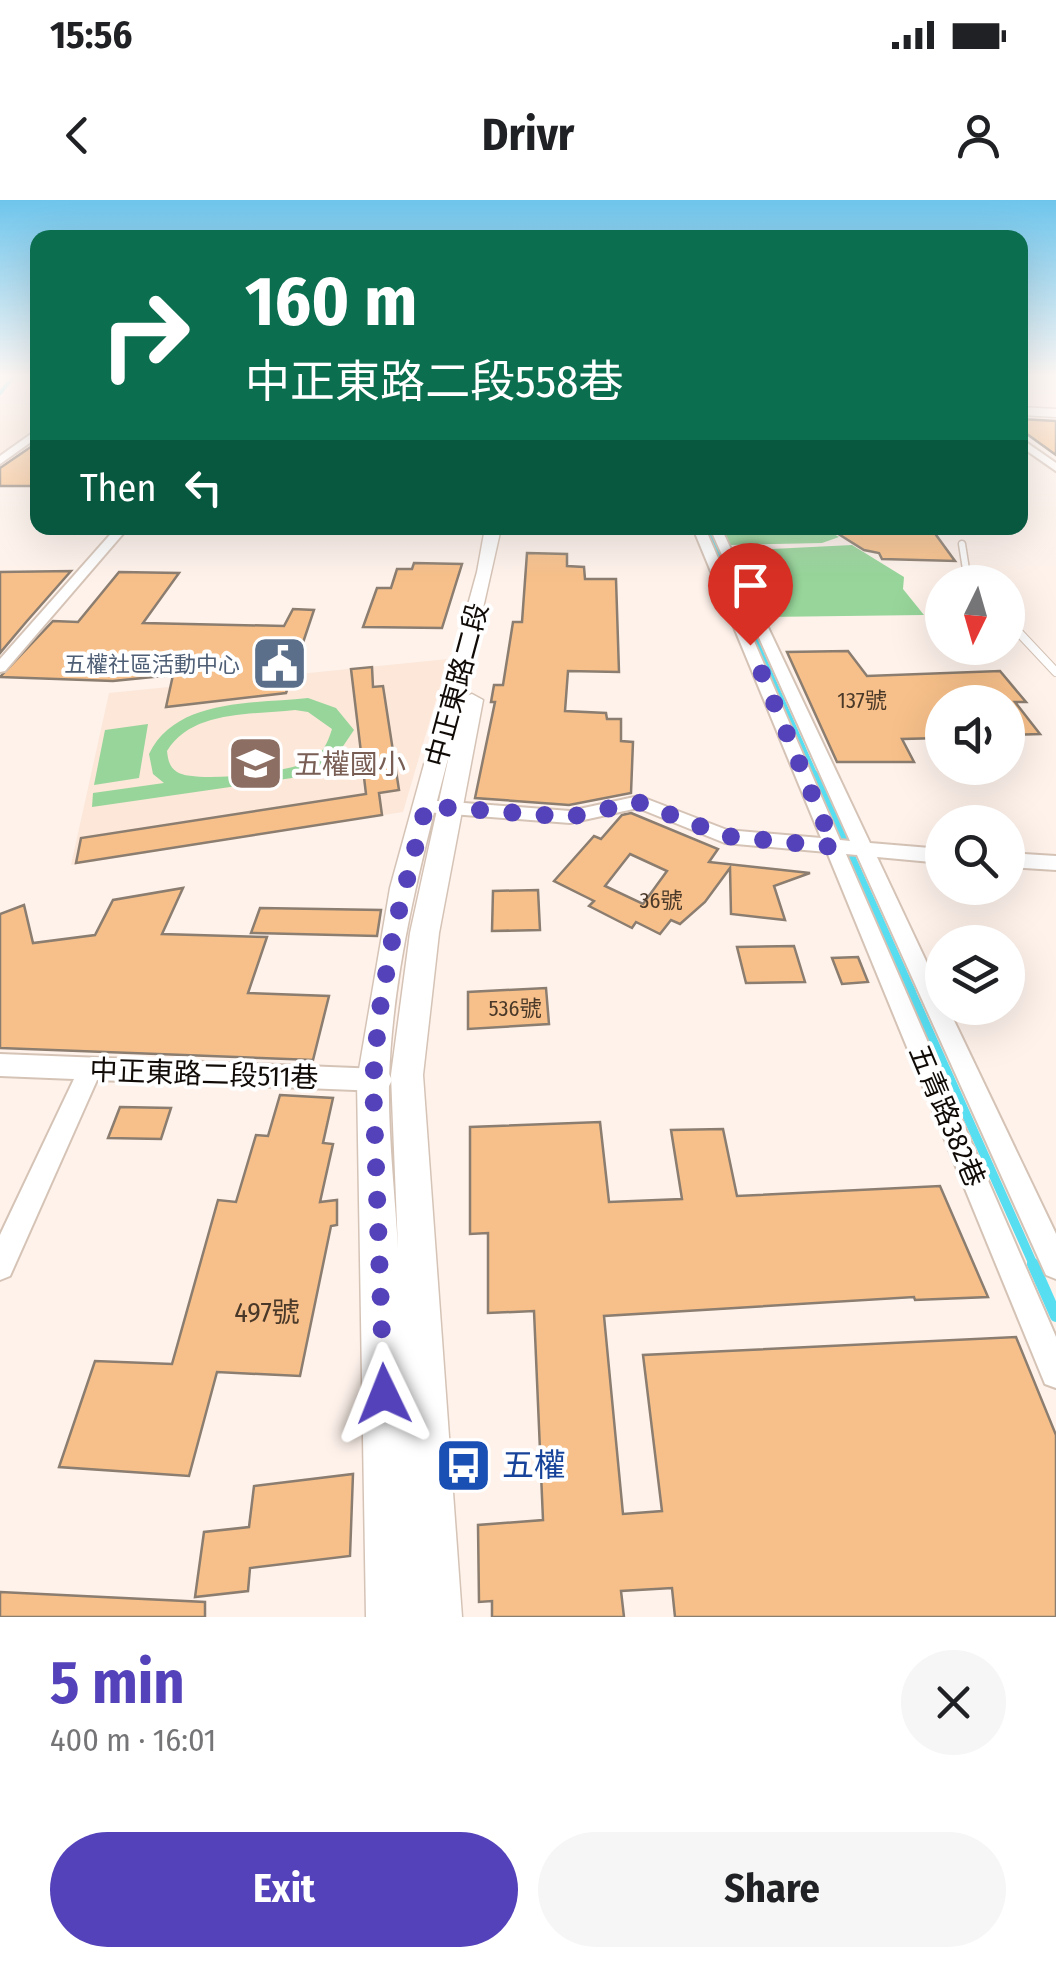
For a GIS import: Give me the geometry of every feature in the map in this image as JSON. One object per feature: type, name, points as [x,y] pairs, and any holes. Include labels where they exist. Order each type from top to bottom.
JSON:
[{"type":"main road","name":"中正東路二段","points":[[437,1617],[407,1075],[412,1000],[437,807],[492,535]]},
{"type":"main road","name":"中正東路二段","points":[[390,1617],[373,1081],[379,1014],[394,930],[437,807],[502,575],[505,535]]},
{"type":"street","points":[[0,461],[23,443]]},
{"type":"street","points":[[1028,447],[1056,468]]},
{"type":"street","points":[[0,668],[116,535]]},
{"type":"street","name":"五青路382巷","points":[[703,535],[864,851],[1056,1264]]},
{"type":"street","name":"五青路382巷","points":[[718,535],[834,847],[1056,1373]]},
{"type":"street","points":[[437,807],[570,817],[638,802],[725,836],[925,855]]},
{"type":"street","points":[[1025,861],[1056,863]]},
{"type":"street","name":"中正東路二段511巷","points":[[0,1065],[373,1081],[407,1075]]},
{"type":"street","points":[[0,1266],[90,1069]]},
{"type":"lane","points":[[962,544],[965,565]]},
{"type":"lane","points":[[1025,639],[1056,672]]},
{"type":"shaded area","points":[[0,443],[14,443],[0,454]]},
{"type":"shaded area","name":"五權國小","points":[[448,659],[403,812],[71,865],[109,693]]},
{"type":"green space","points":[[724,535],[839,537],[822,543],[729,545]]},
{"type":"green space","points":[[852,545],[904,577],[903,589],[924,615],[765,617],[733,551]]},
{"type":"green space","points":[[308,698],[336,708],[354,730],[333,761],[357,758],[354,769],[92,807],[93,793],[164,783],[153,774],[149,754],[161,736],[178,722],[218,707]],"holes":[[[308,712],[332,729],[318,755],[300,765],[244,775],[203,777],[177,772],[169,763],[167,751],[178,738],[207,721],[242,714]]]},
{"type":"green space","points":[[148,724],[139,778],[94,785],[105,730]]},
{"type":"building","points":[[1040,443],[1056,443],[1056,455]]},
{"type":"building","points":[[30,447],[30,486],[0,486],[0,468]]},
{"type":"building","points":[[840,535],[936,535],[955,561],[882,559],[879,553],[864,550]]},
{"type":"building","points":[[527,553],[567,554],[567,566],[584,567],[585,579],[616,579],[619,672],[568,671],[565,711],[606,713],[607,719],[621,719],[621,741],[633,742],[631,793],[569,805],[475,798],[495,702],[491,702],[494,685],[503,685],[513,622],[522,622]]},
{"type":"building","points":[[414,563],[462,564],[442,628],[363,627],[377,588],[391,588],[397,569],[412,569]]},
{"type":"building","points":[[71,571],[27,621],[0,653],[0,572]]},
{"type":"building","points":[[119,572],[179,573],[143,623],[284,626],[293,609],[314,610],[286,693],[166,707],[173,675],[113,681],[0,677],[53,621],[78,622]]},
{"type":"building","points":[[848,651],[867,676],[1000,671],[1012,685],[925,685],[925,738],[902,739],[914,762],[837,762],[787,652]]},
{"type":"building","points":[[372,667],[373,687],[383,686],[399,790],[379,793],[382,815],[76,863],[81,838],[366,794],[351,669]]},
{"type":"building","points":[[1025,715],[1040,734],[1025,734]]},
{"type":"building","points":[[631,813],[718,849],[709,862],[810,873],[774,886],[785,920],[731,914],[730,868],[705,902],[680,924],[671,920],[660,934],[636,922],[632,928],[589,906],[594,901],[554,881],[594,836],[601,839],[622,815]],"holes":[[[630,854],[667,871],[643,904],[605,886]]]},
{"type":"building","points":[[183,888],[162,934],[267,937],[248,993],[329,996],[313,1060],[0,1048],[0,914],[24,905],[33,943],[95,935],[113,900]]},
{"type":"building","points":[[538,890],[540,930],[492,931],[493,891]]},
{"type":"building","points":[[260,908],[381,910],[377,936],[251,933]]},
{"type":"building","points":[[794,946],[805,982],[746,983],[737,947]]},
{"type":"building","points":[[858,957],[868,982],[842,984],[832,958]]},
{"type":"building","points":[[546,988],[549,1024],[468,1029],[468,992]]},
{"type":"building","points":[[280,1095],[333,1098],[323,1143],[333,1144],[320,1202],[337,1200],[337,1225],[331,1226],[300,1376],[217,1372],[189,1476],[59,1467],[95,1361],[172,1364],[218,1200],[236,1202],[256,1135],[268,1136]]},
{"type":"building","points":[[120,1107],[171,1108],[161,1139],[108,1138]]},
{"type":"building","points":[[600,1122],[609,1202],[682,1199],[671,1130],[723,1129],[737,1196],[940,1186],[988,1297],[914,1297],[604,1316],[623,1514],[662,1511],[643,1355],[1016,1337],[1056,1435],[1056,1617],[675,1617],[672,1588],[621,1591],[624,1617],[492,1617],[492,1601],[479,1602],[478,1525],[543,1520],[534,1311],[488,1313],[488,1233],[470,1234],[470,1127]]},
{"type":"building","points":[[353,1474],[350,1556],[250,1568],[248,1591],[195,1597],[204,1532],[249,1527],[254,1486]]},
{"type":"building","points":[[0,1592],[205,1602],[205,1617],[0,1617]]},
{"type":"waterway","points":[[709,535],[741,607]]},
{"type":"waterway","points":[[744,615],[816,778]]},
{"type":"waterway","points":[[815,775],[844,840]]},
{"type":"waterway","points":[[851,856],[912,992]]},
{"type":"waterway","points":[[910,989],[1034,1266]]},
{"type":"waterway","points":[[1033,1264],[1056,1316]]},
{"type":"place","name":"五權社區活動中心","points":[[279,664]]},
{"type":"place","name":"五權國小","points":[[255,764]]},
{"type":"place","name":"五權","points":[[463,1465]]},
{"type":"route","points":[[384,1394],[373,1081],[379,1014],[394,930],[426,806],[570,817],[638,802],[725,836],[834,847],[750,645]]}]
